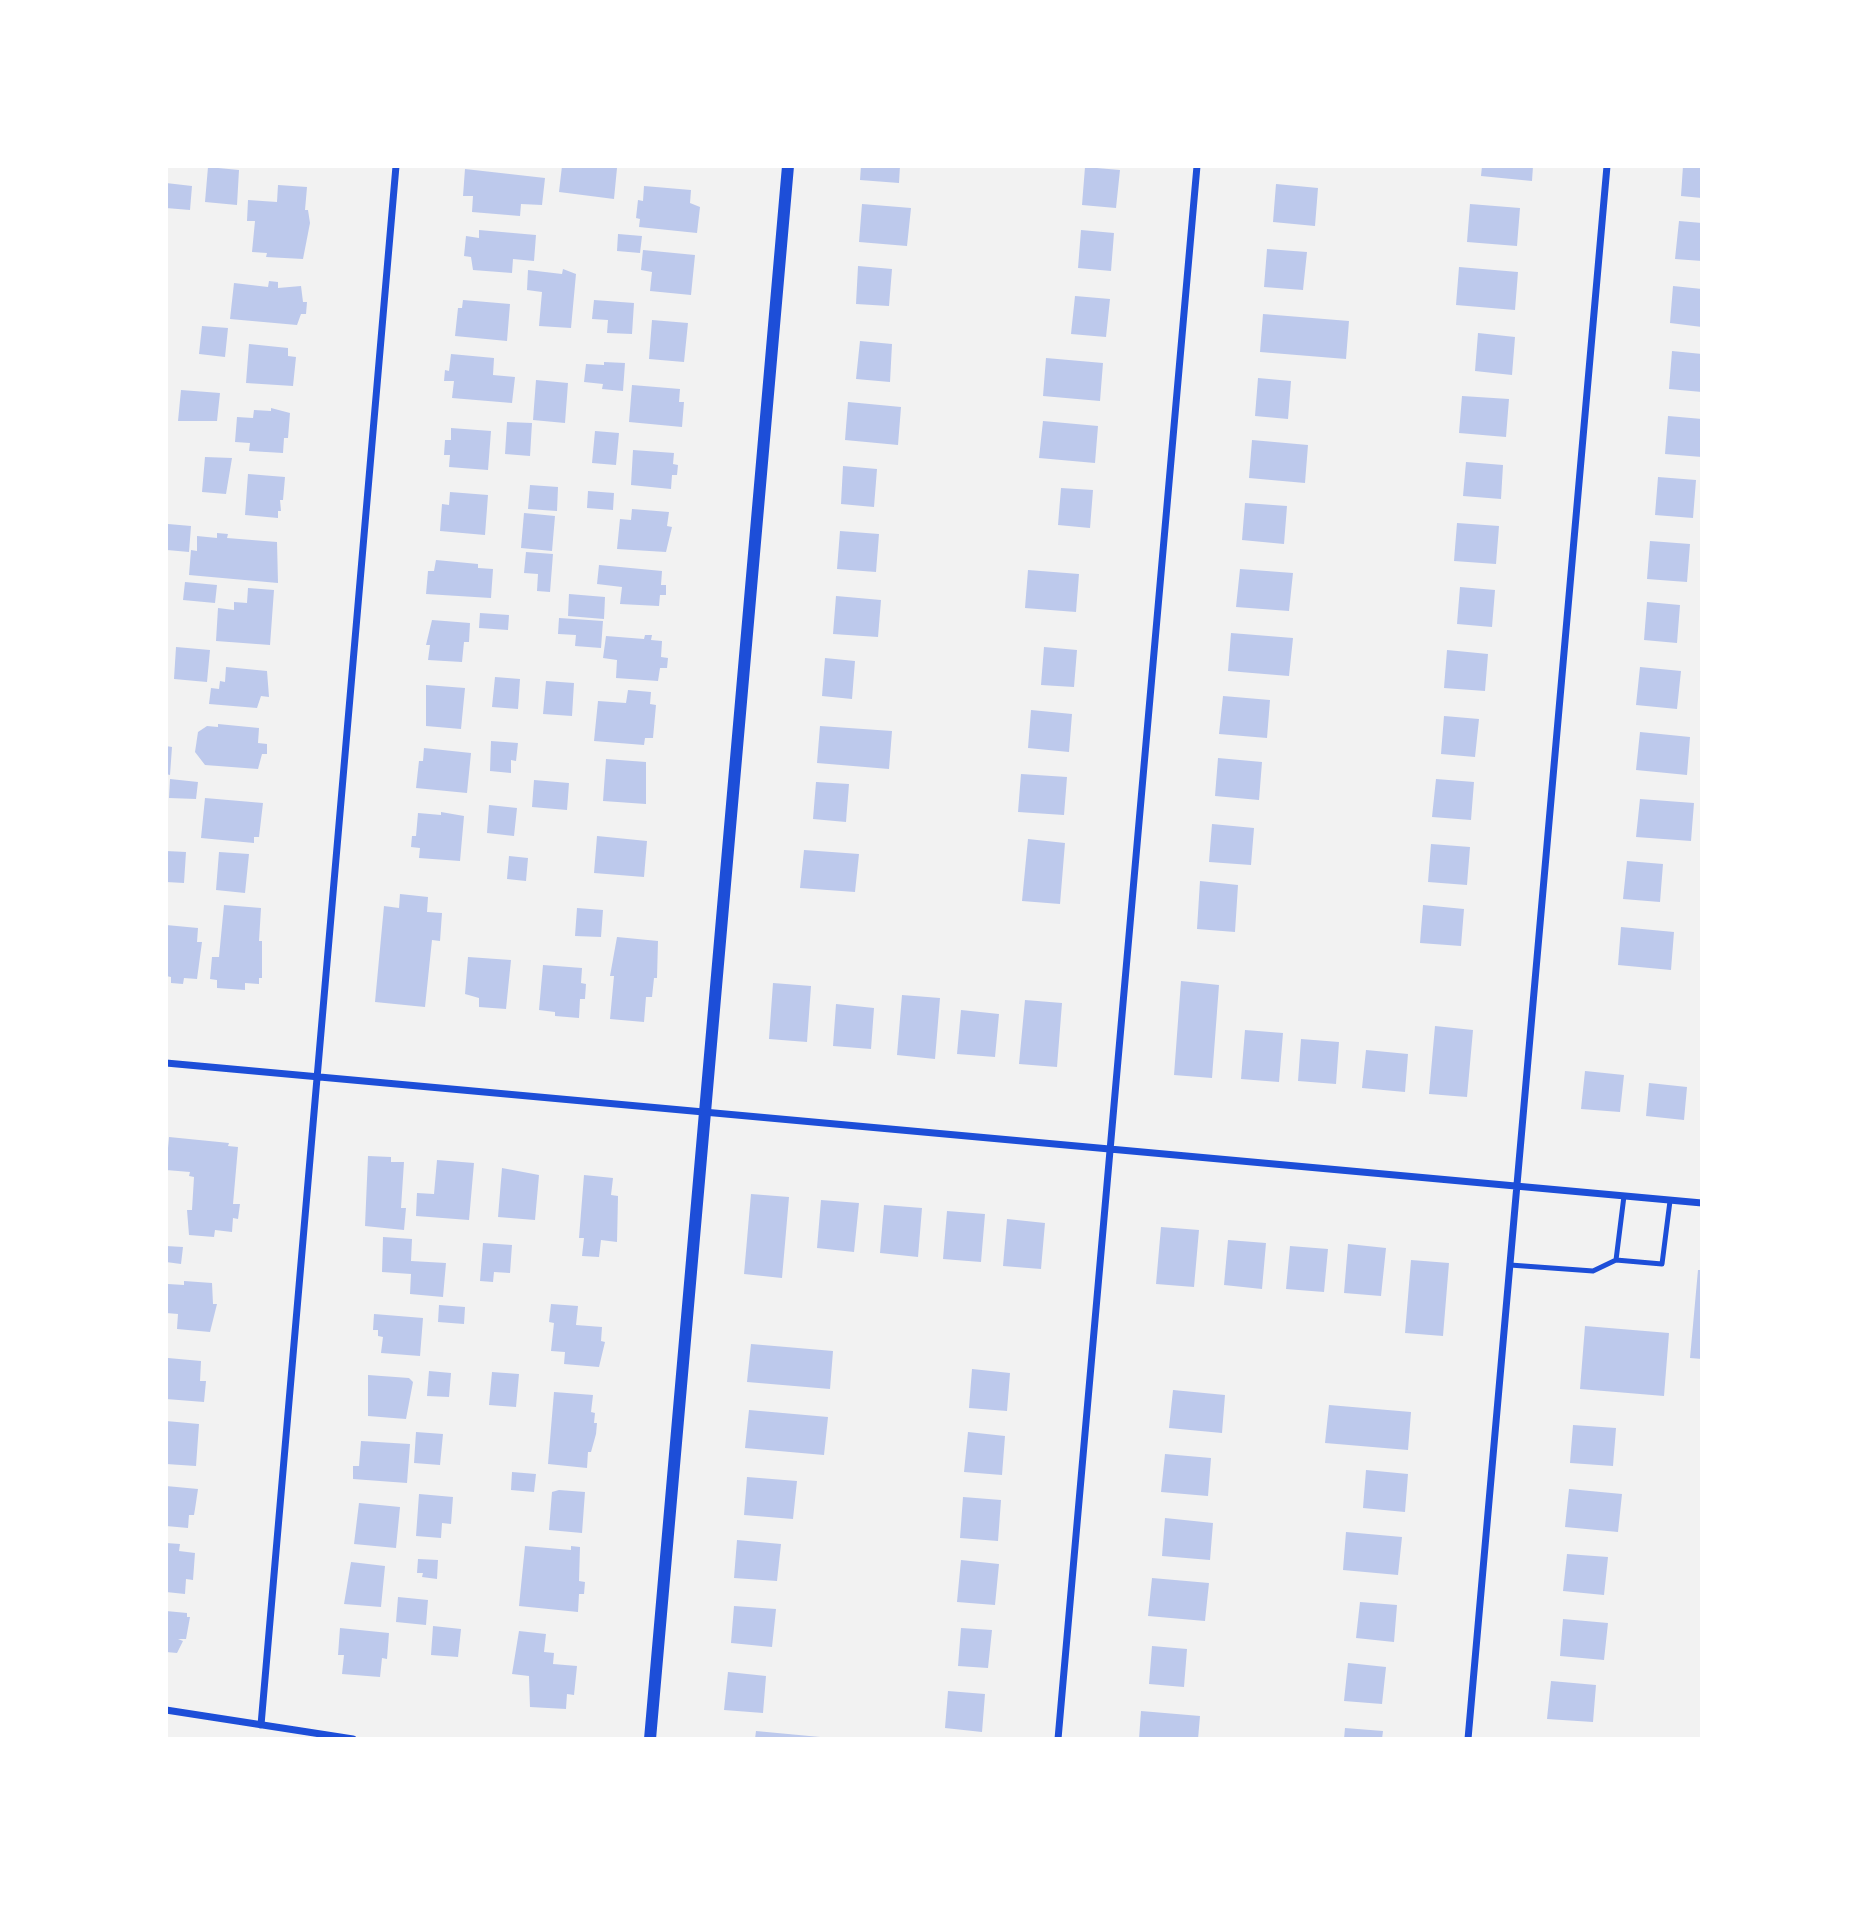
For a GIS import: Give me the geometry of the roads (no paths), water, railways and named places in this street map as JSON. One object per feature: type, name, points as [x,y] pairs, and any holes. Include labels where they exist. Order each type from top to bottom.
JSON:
[{"type":"street","points":[[261,1725],[396,166]]},
{"type":"street","points":[[650,1739],[788,166]]},
{"type":"street","points":[[1058,1739],[1197,166]]},
{"type":"street","points":[[1468,1739],[1607,166]]},
{"type":"street","points":[[166,1063],[672,1107],[705,1113],[1702,1203]]},
{"type":"street","points":[[166,1710],[352,1739]]},
{"type":"lane","points":[[1616,1260],[1623,1196]]},
{"type":"lane","points":[[1510,1265],[1593,1271],[1616,1260],[1662,1264],[1670,1201]]}]
